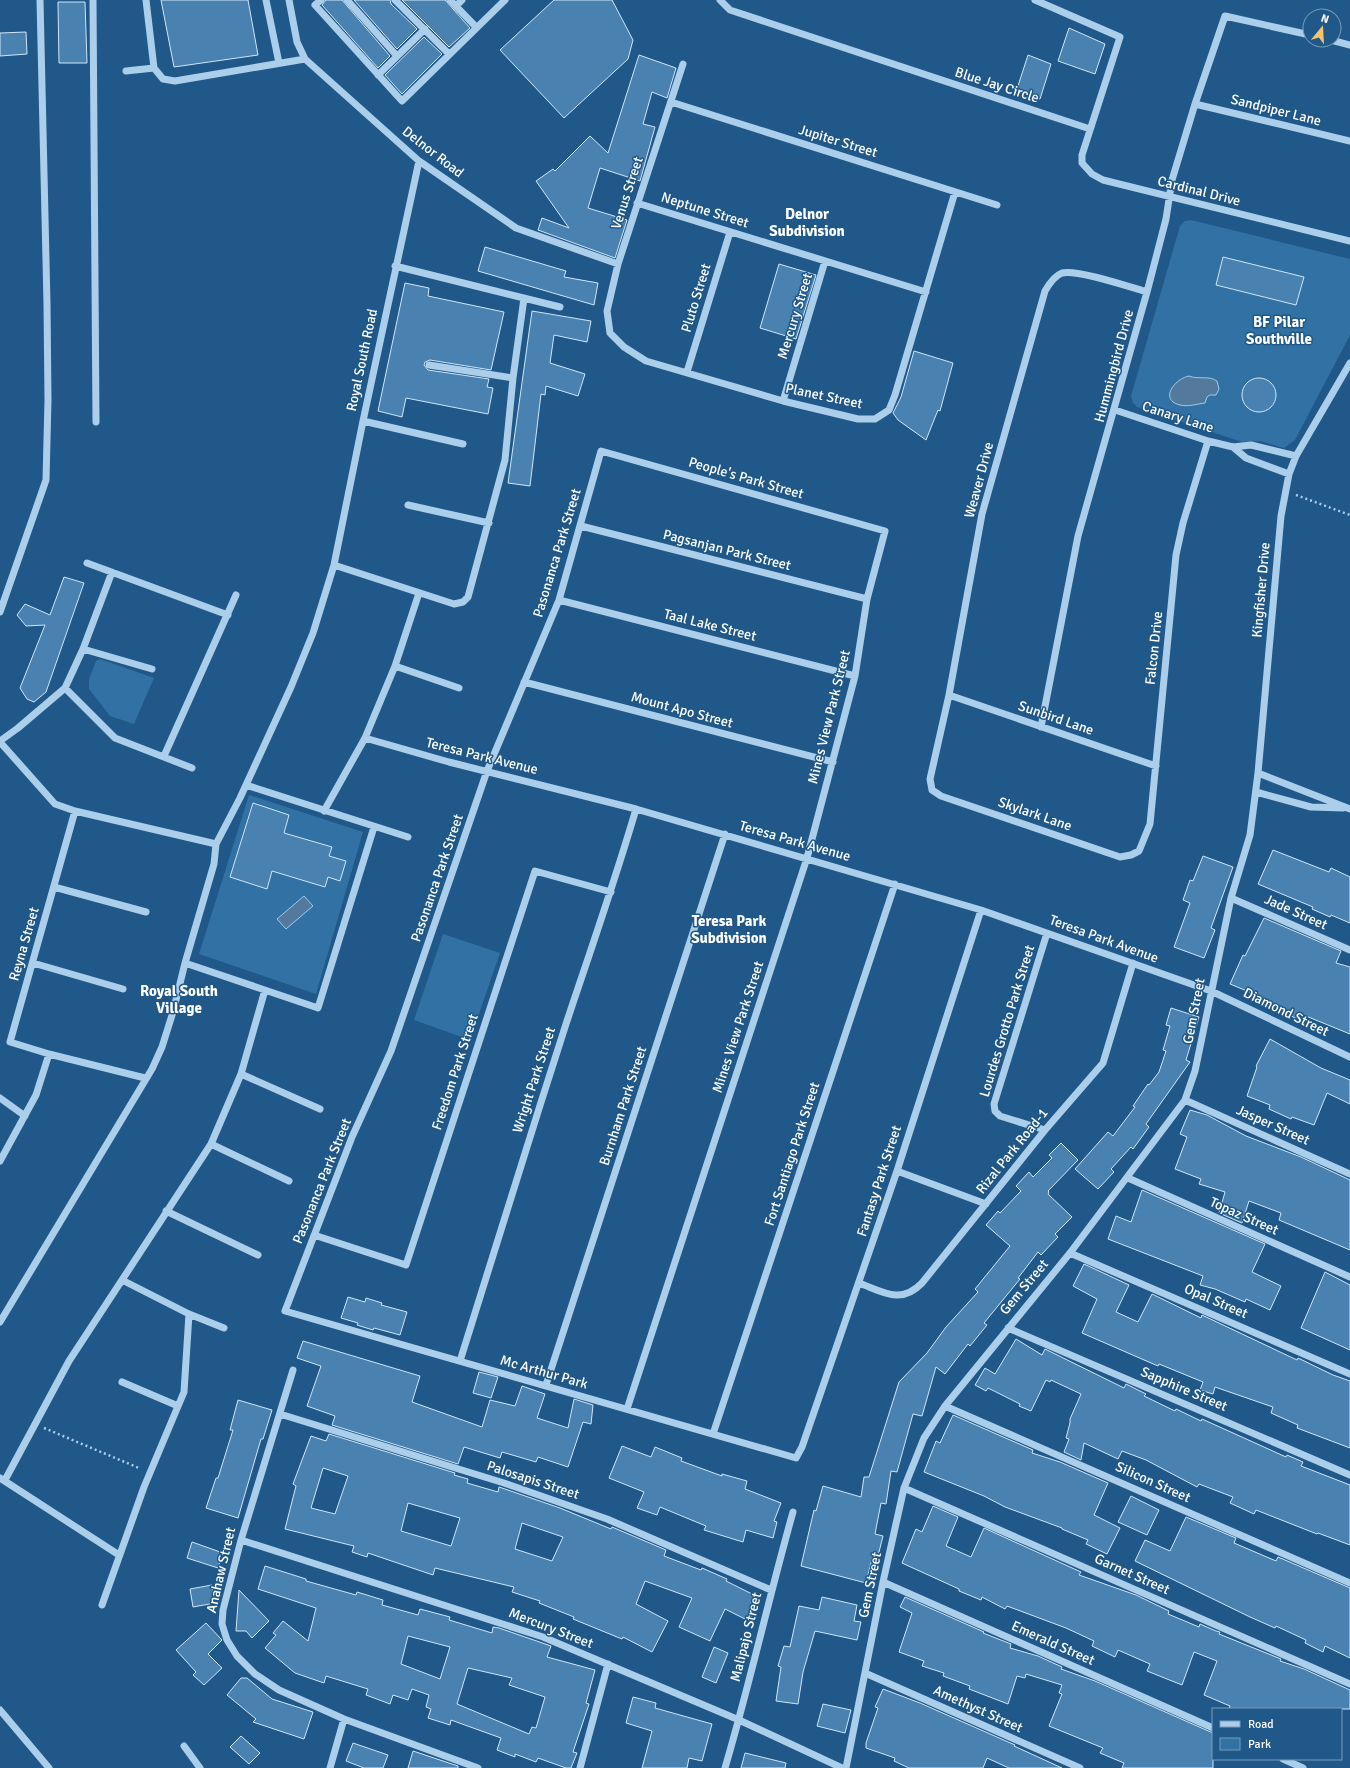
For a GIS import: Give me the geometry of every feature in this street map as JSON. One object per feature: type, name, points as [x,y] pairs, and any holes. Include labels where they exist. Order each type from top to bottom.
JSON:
[{"type":"street","points":[[0,612],[45,486],[46,475],[48,400],[47,304],[40,74],[40,0]]},
{"type":"street","points":[[94,0],[96,422]]},
{"type":"street","points":[[146,0],[154,68],[163,79],[175,81],[305,59]]},
{"type":"street","points":[[266,0],[279,63]]},
{"type":"street","name":"Delnor Road","points":[[289,0],[297,42],[305,59],[419,161],[516,228],[618,264]]},
{"type":"street","points":[[321,0],[315,6],[402,101],[505,0]]},
{"type":"street","points":[[347,0],[397,56]]},
{"type":"street","points":[[395,0],[449,54]]},
{"type":"street","points":[[450,0],[476,27]]},
{"type":"street","points":[[456,6],[462,0]]},
{"type":"street","name":"Blue Jay Circle","points":[[720,0],[730,10],[1090,129]]},
{"type":"street","points":[[1035,0],[1120,37],[1090,129]]},
{"type":"street","name":"Hummingbird Drive","points":[[1041,727],[1078,536],[1115,410],[1147,292],[1170,197],[1172,180],[1195,104],[1225,16],[1302,33]]},
{"type":"street","points":[[378,75],[424,29]]},
{"type":"street","name":"Venus Street","points":[[610,333],[607,311],[618,264],[683,64]]},
{"type":"street","points":[[126,70],[154,68]]},
{"type":"street","name":"Jupiter Street","points":[[671,102],[997,205]]},
{"type":"street","name":"Sandpiper Lane","points":[[1195,104],[1350,141]]},
{"type":"street","name":"Cardinal Drive","points":[[1090,129],[1082,155],[1082,163],[1092,174],[1103,180],[1350,241]]},
{"type":"street","name":"Royal South Road","points":[[216,844],[246,785],[291,687],[313,633],[334,565],[395,266],[419,161]]},
{"type":"street","name":"Planet Street","points":[[610,333],[624,347],[646,361],[783,401],[858,419],[875,419],[889,410],[926,292],[955,192]]},
{"type":"street","name":"Neptune Street","points":[[637,203],[926,292]]},
{"type":"street","name":"Pluto Street","points":[[687,372],[730,232]]},
{"type":"street","name":"Mercury Street","points":[[783,401],[825,261]]},
{"type":"street","points":[[395,266],[560,306]]},
{"type":"street","name":"Weaver Drive","points":[[932,790],[930,779],[949,695],[982,514],[1045,291],[1052,280],[1062,273],[1074,273],[1147,292]]},
{"type":"street","points":[[334,565],[454,604],[463,602],[468,597],[505,460],[513,378],[524,298]]},
{"type":"street","name":"Kingfisher Drive","points":[[1250,835],[1258,773],[1281,516],[1285,491],[1289,474],[1296,456],[1350,363]]},
{"type":"street","points":[[429,365],[513,378]]},
{"type":"street","name":"Canary Lane","points":[[1115,410],[1208,441],[1233,447],[1251,445],[1296,456]]},
{"type":"street","points":[[363,421],[462,444]]},
{"type":"street","name":"Falcon Drive","points":[[1131,855],[1139,851],[1150,824],[1176,555],[1183,523],[1208,441]]},
{"type":"street","name":"Canary Lane","points":[[1233,447],[1246,458],[1289,474]]},
{"type":"street","name":"Pasonanca Park Street","points":[[285,1311],[352,1137],[391,1051],[487,771],[559,600],[601,451]]},
{"type":"street","name":"People's Park Street","points":[[601,451],[885,531]]},
{"type":"street","points":[[408,505],[489,523]]},
{"type":"street","name":"Pagsanjan Park Street","points":[[581,526],[867,599]]},
{"type":"street","name":"Mines View Park Street","points":[[627,1409],[807,858],[855,676],[867,599],[885,531]]},
{"type":"street","points":[[87,563],[228,615]]},
{"type":"street","points":[[0,1322],[162,1048],[173,1012],[185,962],[214,864],[216,844],[74,811],[55,804],[0,742],[65,688],[83,649],[112,572]]},
{"type":"street","points":[[324,811],[365,738],[395,666],[419,593]]},
{"type":"street","points":[[164,756],[236,595]]},
{"type":"street","name":"Taal Lake Street","points":[[559,600],[855,676]]},
{"type":"street","points":[[83,649],[152,669]]},
{"type":"street","points":[[395,666],[459,688]]},
{"type":"street","name":"Mount Apo Street","points":[[524,682],[833,762]]},
{"type":"street","points":[[65,688],[115,738],[192,768]]},
{"type":"street","name":"Sunbird Lane","points":[[949,695],[1156,766]]},
{"type":"street","name":"Teresa Park Avenue","points":[[365,738],[636,809],[895,884],[981,910],[1211,991]]},
{"type":"street","points":[[1258,773],[1348,809]]},
{"type":"street","points":[[246,785],[408,837]]},
{"type":"street","name":"Skylark Lane","points":[[932,790],[941,796],[1120,857],[1131,855]]},
{"type":"street","points":[[1256,792],[1311,807],[1348,809]]},
{"type":"street","name":"Wright Park Street","points":[[460,1361],[522,1160],[592,944],[611,892],[636,809]]},
{"type":"street","name":"Reyna Street","points":[[74,811],[10,1042],[49,1054],[145,1078]]},
{"type":"street","points":[[185,962],[318,1008],[374,827]]},
{"type":"street","name":"Burnham Park Street","points":[[546,1386],[725,834]]},
{"type":"street","name":"Gem Street","points":[[846,1768],[883,1582],[904,1488],[924,1438],[945,1406],[1070,1253],[1128,1178],[1185,1100],[1195,1071],[1231,898],[1250,835]]},
{"type":"street","name":"Freedom Park Street","points":[[314,1236],[406,1265],[535,870],[611,892]]},
{"type":"street","name":"Fort Santiago Park Street","points":[[713,1434],[895,884]]},
{"type":"street","points":[[54,887],[146,912]]},
{"type":"street","name":"Jade Street","points":[[1231,898],[1350,950]]},
{"type":"street","name":"Fantasy Park Street","points":[[796,1458],[802,1447],[897,1171],[981,910]]},
{"type":"street","name":"Lourdes Grotto Park Street","points":[[1045,1130],[1000,1116],[995,1112],[994,1104],[1048,933]]},
{"type":"street","points":[[33,963],[123,989]]},
{"type":"street","name":"Rizal Park Road-1","points":[[859,1283],[896,1295],[906,1295],[915,1290],[1045,1130],[1103,1063],[1133,963]]},
{"type":"street","points":[[119,1555],[2,1479],[35,1424],[69,1361],[211,1144],[241,1074],[265,990]]},
{"type":"street","name":"Diamond Street","points":[[1211,991],[1350,1057]]},
{"type":"street","points":[[0,1161],[36,1095],[49,1054]]},
{"type":"street","points":[[241,1074],[320,1109]]},
{"type":"street","points":[[0,1098],[25,1116]]},
{"type":"street","name":"Jasper Street","points":[[1185,1100],[1350,1174]]},
{"type":"street","points":[[211,1144],[289,1181]]},
{"type":"street","points":[[897,1171],[986,1204]]},
{"type":"street","name":"Topaz Street","points":[[1128,1178],[1350,1277]]},
{"type":"street","points":[[166,1211],[258,1255]]},
{"type":"street","name":"Opal Street","points":[[1070,1253],[1350,1374]]},
{"type":"street","points":[[122,1280],[189,1314],[224,1328]]},
{"type":"street","name":"Mc Arthur Park","points":[[285,1311],[796,1458]]},
{"type":"street","points":[[102,1605],[150,1472],[184,1392],[189,1314]]},
{"type":"street","name":"Sapphire Street","points":[[1008,1328],[1350,1475]]},
{"type":"street","name":"Anahaw Street","points":[[293,1370],[241,1540],[223,1610],[222,1624],[227,1640],[237,1656],[255,1674],[279,1690],[344,1719],[457,1764],[478,1768]]},
{"type":"street","points":[[122,1382],[178,1406]]},
{"type":"street","name":"Silicon Street","points":[[945,1406],[1350,1583]]},
{"type":"street","name":"Palosapis Street","points":[[280,1414],[504,1483],[607,1519],[771,1590]]},
{"type":"street","name":"Garnet Street","points":[[904,1488],[1350,1684]]},
{"type":"street","name":"Malipajo Street","points":[[725,1768],[739,1720],[771,1590],[793,1512]]},
{"type":"street","name":"Mercury Street","points":[[241,1540],[544,1637],[739,1720],[842,1768]]},
{"type":"street","name":"Emerald Street","points":[[883,1582],[1212,1728]]},
{"type":"street","points":[[580,1768],[608,1664]]},
{"type":"street","name":"Amethyst Street","points":[[865,1673],[1080,1768]]},
{"type":"street","points":[[0,1710],[49,1768]]},
{"type":"street","points":[[330,1768],[344,1719]]},
{"type":"street","points":[[184,1746],[200,1768]]},
{"type":"street","points":[[1285,1760],[1303,1768]]},
{"type":"path","points":[[1285,491],[1350,515]]},
{"type":"path","points":[[35,1424],[150,1472]]},
{"type":"green space","points":[[1191,220],[1350,259],[1350,335],[1295,440],[1284,448],[1260,441],[1242,442],[1137,407],[1133,403],[1131,396],[1180,226],[1185,221]]},
{"type":"green space","points":[[100,659],[154,678],[134,724],[110,716],[89,689],[89,679],[96,661]]},
{"type":"green space","points":[[249,795],[363,832],[316,994],[199,954]]},
{"type":"green space","points":[[443,934],[500,953],[470,1040],[414,1020]]},
{"type":"shaded area","points":[[1189,376],[1196,378],[1210,378],[1217,381],[1219,389],[1216,395],[1210,395],[1207,397],[1205,403],[1186,406],[1174,402],[1170,399],[1171,390],[1178,381]]},
{"type":"shaded area","points":[[304,896],[313,906],[286,929],[277,919]]},
{"type":"building","points":[[161,0],[248,0],[258,55],[174,67]]},
{"type":"building","points":[[326,0],[342,0],[390,56],[378,68],[322,5]]},
{"type":"building","points":[[354,0],[390,0],[391,4],[417,29],[397,49]]},
{"type":"building","points":[[402,0],[445,0],[470,28],[449,47]]},
{"type":"building","points":[[554,0],[612,0],[633,40],[628,59],[564,118],[500,50]]},
{"type":"building","points":[[58,2],[85,2],[87,63],[59,63]]},
{"type":"building","points":[[1069,28],[1105,44],[1095,74],[1058,61]]},
{"type":"building","points":[[26,32],[27,54],[0,56],[0,33]]},
{"type":"building","points":[[424,37],[442,54],[402,94],[385,75]]},
{"type":"building","points":[[639,55],[676,68],[667,98],[652,92],[643,124],[655,127],[640,181],[600,168],[588,208],[627,220],[615,258],[538,230],[542,218],[569,228],[536,181],[553,169],[555,171],[590,136],[608,153]]},
{"type":"building","points":[[1028,55],[1051,64],[1040,99],[1016,92]]},
{"type":"building","points":[[485,247],[566,271],[564,277],[598,283],[594,305],[478,271]]},
{"type":"building","points":[[1223,257],[1304,277],[1296,305],[1216,285]]},
{"type":"building","points":[[779,264],[816,275],[796,339],[760,328]]},
{"type":"building","points":[[405,283],[429,288],[428,296],[504,312],[491,370],[430,360],[425,362],[424,365],[428,370],[489,379],[487,387],[493,388],[488,414],[406,398],[402,417],[378,411]]},
{"type":"building","points":[[532,311],[591,321],[587,342],[554,335],[550,363],[585,374],[578,396],[546,386],[545,395],[541,394],[530,486],[508,483]]},
{"type":"building","points":[[914,351],[953,363],[940,411],[938,410],[926,440],[898,420],[893,413],[901,397]]},
{"type":"building","points":[[1259,378],[1271,383],[1276,395],[1271,407],[1259,412],[1247,407],[1242,395],[1247,383]]},
{"type":"building","points":[[64,577],[84,583],[46,692],[34,702],[27,699],[20,688],[45,625],[26,626],[17,615],[25,604],[50,615]]},
{"type":"building","points":[[253,803],[289,815],[284,833],[332,847],[329,856],[346,861],[340,881],[328,877],[325,887],[272,871],[267,889],[230,877]]},
{"type":"building","points":[[1273,850],[1329,872],[1331,868],[1350,877],[1350,923],[1331,915],[1330,917],[1312,909],[1313,907],[1258,884]]},
{"type":"building","points":[[1203,856],[1233,867],[1211,928],[1215,930],[1204,958],[1174,947],[1190,903],[1183,900],[1190,880],[1193,881]]},
{"type":"building","points":[[1264,918],[1341,951],[1336,963],[1350,967],[1350,1034],[1306,1016],[1303,1022],[1258,999],[1259,996],[1230,984],[1243,955],[1245,956]]},
{"type":"building","points":[[1171,1008],[1199,1017],[1186,1060],[1190,1062],[1146,1124],[1149,1127],[1133,1149],[1131,1147],[1111,1169],[1114,1172],[1098,1189],[1075,1169],[1108,1132],[1113,1136],[1135,1107],[1133,1106],[1148,1084],[1149,1085],[1159,1072],[1166,1051],[1163,1050],[1170,1026],[1166,1025]]},
{"type":"building","points":[[1270,1039],[1321,1068],[1350,1080],[1350,1104],[1327,1093],[1314,1125],[1292,1117],[1291,1119],[1269,1109],[1270,1105],[1247,1096],[1257,1067],[1256,1066]]},
{"type":"building","points":[[1190,1110],[1207,1115],[1246,1136],[1301,1157],[1350,1180],[1350,1250],[1279,1220],[1281,1213],[1249,1201],[1242,1223],[1219,1213],[1225,1192],[1199,1184],[1201,1179],[1175,1169],[1187,1137],[1180,1134]]},
{"type":"building","points":[[1061,1143],[1078,1160],[1048,1191],[1048,1194],[1072,1217],[1055,1234],[1058,1237],[1041,1255],[1038,1252],[1018,1278],[1020,1279],[984,1323],[987,1325],[970,1346],[968,1344],[945,1374],[936,1367],[922,1416],[913,1414],[897,1472],[891,1471],[886,1504],[881,1503],[875,1534],[883,1536],[877,1560],[872,1559],[866,1583],[801,1566],[814,1510],[816,1511],[823,1486],[861,1497],[864,1477],[869,1477],[899,1382],[927,1353],[946,1327],[978,1292],[975,1289],[1010,1246],[986,1225],[998,1211],[1000,1213],[1021,1191],[1016,1186],[1029,1172],[1033,1177],[1052,1158],[1049,1155]]},
{"type":"building","points":[[1142,1190],[1265,1244],[1252,1272],[1281,1286],[1270,1310],[1246,1299],[1245,1302],[1215,1289],[1200,1285],[1203,1276],[1108,1239],[1116,1216],[1131,1222]]},
{"type":"building","points":[[1084,1264],[1129,1285],[1116,1312],[1138,1322],[1152,1294],[1201,1318],[1202,1315],[1297,1360],[1298,1358],[1333,1375],[1350,1381],[1350,1448],[1297,1428],[1298,1425],[1271,1413],[1273,1407],[1215,1387],[1213,1394],[1200,1390],[1203,1382],[1159,1364],[1158,1366],[1082,1333],[1097,1299],[1073,1286]]},
{"type":"building","points":[[1325,1272],[1350,1285],[1350,1350],[1301,1328]]},
{"type":"building","points":[[348,1297],[365,1302],[366,1298],[382,1303],[381,1305],[407,1312],[400,1335],[374,1328],[373,1330],[357,1325],[358,1323],[341,1318]]},
{"type":"building","points":[[1016,1339],[1042,1355],[1045,1349],[1124,1388],[1126,1384],[1146,1394],[1144,1396],[1175,1411],[1176,1409],[1201,1421],[1202,1419],[1286,1457],[1287,1455],[1303,1462],[1301,1466],[1350,1485],[1350,1545],[1318,1533],[1317,1534],[1256,1510],[1254,1514],[1230,1503],[1233,1497],[1199,1484],[1197,1487],[1146,1460],[1122,1451],[1118,1459],[1084,1443],[1081,1460],[1064,1452],[1069,1439],[1066,1438],[1070,1419],[1081,1394],[1051,1380],[1050,1382],[1046,1380],[1031,1411],[1019,1406],[1020,1404],[988,1388],[986,1391],[975,1385],[985,1368],[995,1374]]},
{"type":"building","points":[[303,1341],[420,1376],[412,1402],[482,1427],[490,1400],[515,1406],[522,1386],[545,1394],[537,1418],[568,1428],[574,1399],[593,1405],[591,1424],[583,1422],[568,1467],[538,1457],[536,1462],[502,1452],[500,1458],[464,1447],[458,1464],[332,1425],[335,1416],[307,1406],[321,1366],[297,1358]]},
{"type":"building","points":[[479,1372],[498,1377],[491,1398],[473,1393]]},
{"type":"building","points":[[238,1400],[272,1410],[263,1439],[261,1439],[238,1518],[206,1508],[216,1478],[218,1478],[233,1430],[230,1430]]},
{"type":"building","points":[[953,1415],[1033,1450],[1032,1453],[1060,1462],[1108,1483],[1094,1515],[1120,1528],[1107,1554],[1086,1544],[1088,1540],[1062,1528],[1005,1507],[984,1496],[924,1472],[936,1441],[940,1443]]},
{"type":"building","points":[[329,1434],[455,1473],[454,1475],[468,1479],[467,1483],[498,1492],[499,1487],[560,1508],[611,1529],[612,1527],[666,1550],[664,1556],[701,1570],[702,1568],[727,1579],[726,1581],[760,1598],[749,1621],[725,1609],[710,1641],[679,1627],[692,1598],[645,1581],[636,1604],[668,1621],[652,1652],[623,1637],[622,1639],[573,1619],[574,1617],[539,1603],[540,1601],[512,1592],[514,1587],[435,1568],[433,1575],[368,1553],[367,1557],[352,1552],[354,1546],[285,1529],[296,1486],[293,1484],[311,1436],[326,1441]],"holes":[[[323,1468],[348,1476],[335,1514],[311,1508]],[[408,1503],[460,1518],[451,1546],[401,1531]],[[522,1523],[563,1537],[552,1561],[515,1549]]]},
{"type":"building","points":[[622,1446],[651,1457],[655,1447],[682,1458],[681,1461],[722,1476],[722,1474],[747,1481],[745,1489],[781,1503],[774,1521],[777,1522],[773,1538],[746,1530],[743,1542],[704,1530],[706,1526],[660,1507],[657,1515],[637,1508],[644,1492],[609,1478]]},
{"type":"building","points":[[1131,1496],[1159,1510],[1147,1535],[1118,1522]]},
{"type":"building","points":[[933,1506],[958,1517],[946,1546],[971,1557],[984,1528],[1081,1572],[1079,1575],[1136,1595],[1169,1611],[1168,1614],[1199,1627],[1200,1624],[1220,1632],[1219,1634],[1281,1659],[1280,1661],[1304,1669],[1350,1690],[1350,1709],[1229,1708],[1230,1706],[1204,1695],[1217,1661],[1194,1652],[1182,1685],[1147,1671],[1150,1664],[1118,1650],[1115,1657],[1092,1646],[1094,1641],[1066,1628],[1007,1606],[1005,1609],[982,1597],[981,1600],[902,1563],[916,1529],[922,1532]]},
{"type":"building","points":[[1186,1517],[1236,1538],[1234,1543],[1276,1561],[1278,1557],[1350,1588],[1350,1658],[1325,1646],[1323,1652],[1305,1643],[1306,1640],[1276,1626],[1275,1628],[1250,1617],[1135,1561],[1145,1540],[1170,1551]]},
{"type":"building","points":[[192,1542],[223,1553],[218,1568],[187,1558]]},
{"type":"building","points":[[265,1566],[306,1579],[306,1581],[356,1595],[357,1592],[383,1600],[382,1605],[418,1615],[420,1609],[450,1617],[449,1620],[492,1633],[493,1627],[499,1628],[551,1646],[547,1657],[595,1670],[586,1703],[589,1704],[573,1752],[577,1753],[571,1768],[566,1768],[538,1758],[536,1762],[515,1754],[515,1757],[497,1750],[501,1738],[451,1720],[450,1725],[428,1718],[431,1709],[426,1707],[429,1695],[412,1689],[408,1700],[393,1695],[390,1704],[366,1695],[368,1689],[326,1676],[324,1683],[295,1673],[265,1648],[276,1635],[273,1633],[283,1621],[308,1641],[316,1608],[258,1589]],"holes":[[[408,1636],[450,1647],[440,1679],[401,1664]],[[468,1668],[512,1678],[509,1685],[545,1697],[536,1728],[532,1727],[529,1734],[457,1704]]]},
{"type":"building","points":[[212,1585],[215,1603],[193,1607],[190,1589]]},
{"type":"building","points":[[239,1590],[269,1621],[252,1638],[246,1631],[236,1631]]},
{"type":"building","points":[[822,1597],[857,1605],[854,1621],[861,1622],[857,1640],[815,1631],[803,1672],[798,1704],[776,1701],[781,1667],[778,1666],[784,1646],[790,1647],[799,1606],[819,1610]]},
{"type":"building","points":[[905,1597],[984,1632],[983,1633],[1011,1644],[1010,1648],[1038,1656],[1062,1667],[1061,1669],[1095,1681],[1212,1733],[1213,1768],[1122,1768],[1124,1763],[1100,1753],[1103,1748],[1049,1726],[1062,1694],[1059,1693],[1062,1685],[1026,1674],[1025,1678],[1017,1676],[1008,1704],[969,1689],[970,1686],[943,1676],[944,1673],[922,1666],[924,1661],[899,1652],[912,1613],[900,1607]]},
{"type":"building","points":[[206,1623],[222,1640],[208,1654],[222,1668],[204,1685],[193,1675],[196,1672],[176,1650]]},
{"type":"building","points":[[714,1647],[728,1653],[716,1683],[702,1677]]},
{"type":"building","points":[[241,1678],[247,1678],[272,1699],[313,1712],[304,1739],[253,1722],[256,1719],[227,1695]]},
{"type":"building","points":[[883,1689],[920,1703],[1015,1745],[1014,1746],[1062,1768],[1009,1768],[987,1758],[983,1768],[909,1768],[894,1761],[895,1758],[866,1748],[866,1743],[878,1708],[875,1707]]},
{"type":"building","points":[[633,1697],[656,1703],[655,1708],[712,1724],[702,1761],[689,1758],[687,1768],[642,1768],[652,1731],[626,1723]]},
{"type":"building","points":[[823,1704],[851,1710],[845,1733],[817,1726]]},
{"type":"building","points":[[241,1736],[260,1753],[249,1764],[230,1747]]},
{"type":"building","points":[[353,1743],[388,1755],[383,1768],[364,1768],[346,1761]]},
{"type":"building","points":[[413,1751],[458,1766],[458,1768],[408,1768]]},
{"type":"building","points":[[745,1753],[786,1763],[785,1768],[741,1768]]},
{"type":"district","name":"Delnor Subdivision","points":[[807,222]]},
{"type":"district","name":"BF Pilar Southville","points":[[1279,330]]},
{"type":"district","name":"Teresa Park Subdivision","points":[[729,930]]},
{"type":"district","name":"Royal South Village","points":[[179,1000]]}]
